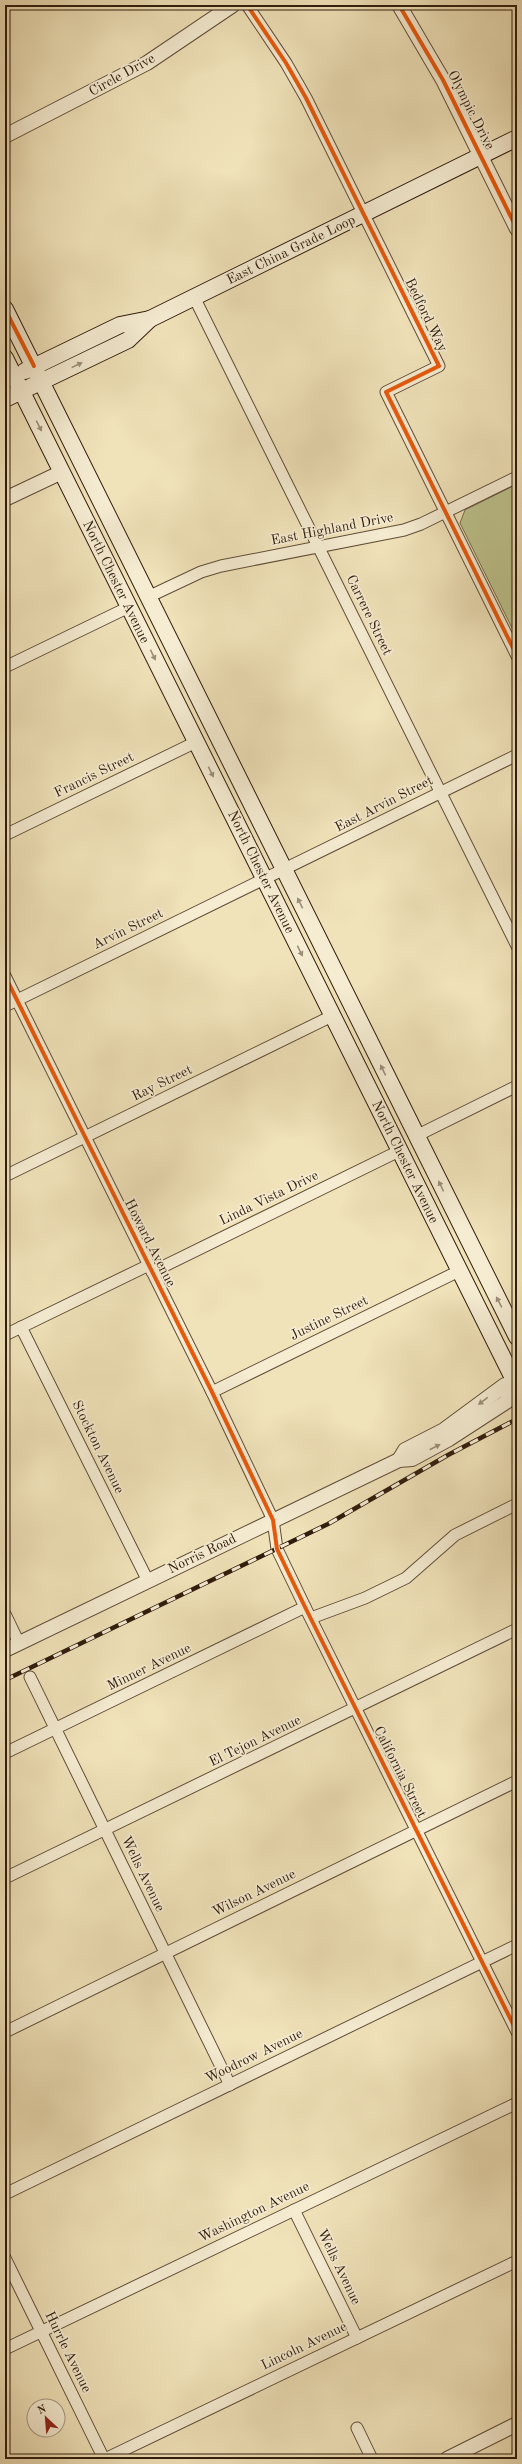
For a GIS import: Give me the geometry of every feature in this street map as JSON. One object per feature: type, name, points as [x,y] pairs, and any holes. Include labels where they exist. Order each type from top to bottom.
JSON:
[{"type":"main road","name":"East China Grade Loop","points":[[19,374],[120,325],[150,319],[517,138]]},
{"type":"main road","name":"North Chester Avenue","points":[[5,309],[19,374],[31,386],[62,472],[399,1151],[517,1385]]},
{"type":"main road","name":"East China Grade Loop","points":[[5,398],[128,340],[150,319]]},
{"type":"main road","name":"North Chester Avenue","points":[[5,358],[31,386],[148,597],[517,1337]]},
{"type":"main road","points":[[129,607],[138,608],[168,638]]},
{"type":"main road","points":[[380,1112],[405,1136],[416,1136]]},
{"type":"street","name":"Circle Drive","points":[[5,136],[147,63],[233,5]]},
{"type":"street","name":"Bedford Way","points":[[247,5],[286,63],[306,98],[439,366],[386,392],[517,656]]},
{"type":"street","name":"Olympic Drive","points":[[399,5],[443,80],[517,229]]},
{"type":"street","name":"Carrere Street","points":[[194,297],[517,946]]},
{"type":"street","points":[[5,499],[62,472]]},
{"type":"street","name":"East Highland Drive","points":[[148,597],[201,572],[221,566],[404,530],[446,512],[517,477]]},
{"type":"street","points":[[5,667],[129,607]]},
{"type":"street","name":"Francis Street","points":[[5,835],[196,742]]},
{"type":"street","name":"East Arvin Street","points":[[264,879],[517,755]]},
{"type":"street","name":"Arvin Street","points":[[5,1006],[264,879]]},
{"type":"street","name":"Howard Avenue","points":[[5,976],[151,1268],[273,1520]]},
{"type":"street","name":"Ray Street","points":[[5,1176],[332,1016]]},
{"type":"street","points":[[416,1136],[517,1086]]},
{"type":"street","name":"Linda Vista Drive","points":[[5,1334],[151,1268],[399,1151]]},
{"type":"street","name":"Justine Street","points":[[212,1392],[459,1271]]},
{"type":"street","name":"Stockton Avenue","points":[[21,1327],[148,1581]]},
{"type":"street","name":"Norris Road","points":[[5,1650],[399,1460],[412,1459],[450,1439],[506,1402],[517,1385]]},
{"type":"street","points":[[311,1618],[365,1598],[406,1578],[455,1535],[517,1504]]},
{"type":"street","name":"California Street","points":[[273,1520],[277,1549],[517,2032]]},
{"type":"street","name":"Minner Avenue","points":[[5,1753],[305,1607]]},
{"type":"street","points":[[5,1614],[19,1643]]},
{"type":"street","name":"El Tejon Avenue","points":[[5,1878],[517,1629]]},
{"type":"street","name":"Wells Avenue","points":[[30,1677],[230,2085]]},
{"type":"street","name":"Wilson Avenue","points":[[5,2032],[517,1781]]},
{"type":"street","name":"Woodrow Avenue","points":[[5,2194],[517,1945]]},
{"type":"street","name":"Washington Avenue","points":[[5,2349],[517,2103]]},
{"type":"street","name":"Wells Avenue","points":[[294,2210],[357,2338]]},
{"type":"street","name":"Hurrle Avenue","points":[[5,2258],[105,2459]]},
{"type":"street","name":"Lincoln Avenue","points":[[105,2459],[517,2261]]},
{"type":"street","points":[[447,2459],[517,2424]]},
{"type":"street","points":[[357,2428],[372,2459]]},
{"type":"green space","points":[[517,484],[517,638],[460,523],[465,510]]},
{"type":"railway","points":[[5,1680],[328,1524],[448,1455],[517,1419]]},
{"type":"cycle path","points":[[247,5],[286,63],[306,98],[439,366],[386,392],[517,656]]},
{"type":"cycle path","points":[[399,5],[443,80],[517,229]]},
{"type":"cycle path","points":[[5,309],[34,366]]},
{"type":"cycle path","points":[[5,976],[212,1392],[273,1520],[277,1549],[305,1607],[517,2032]]}]
